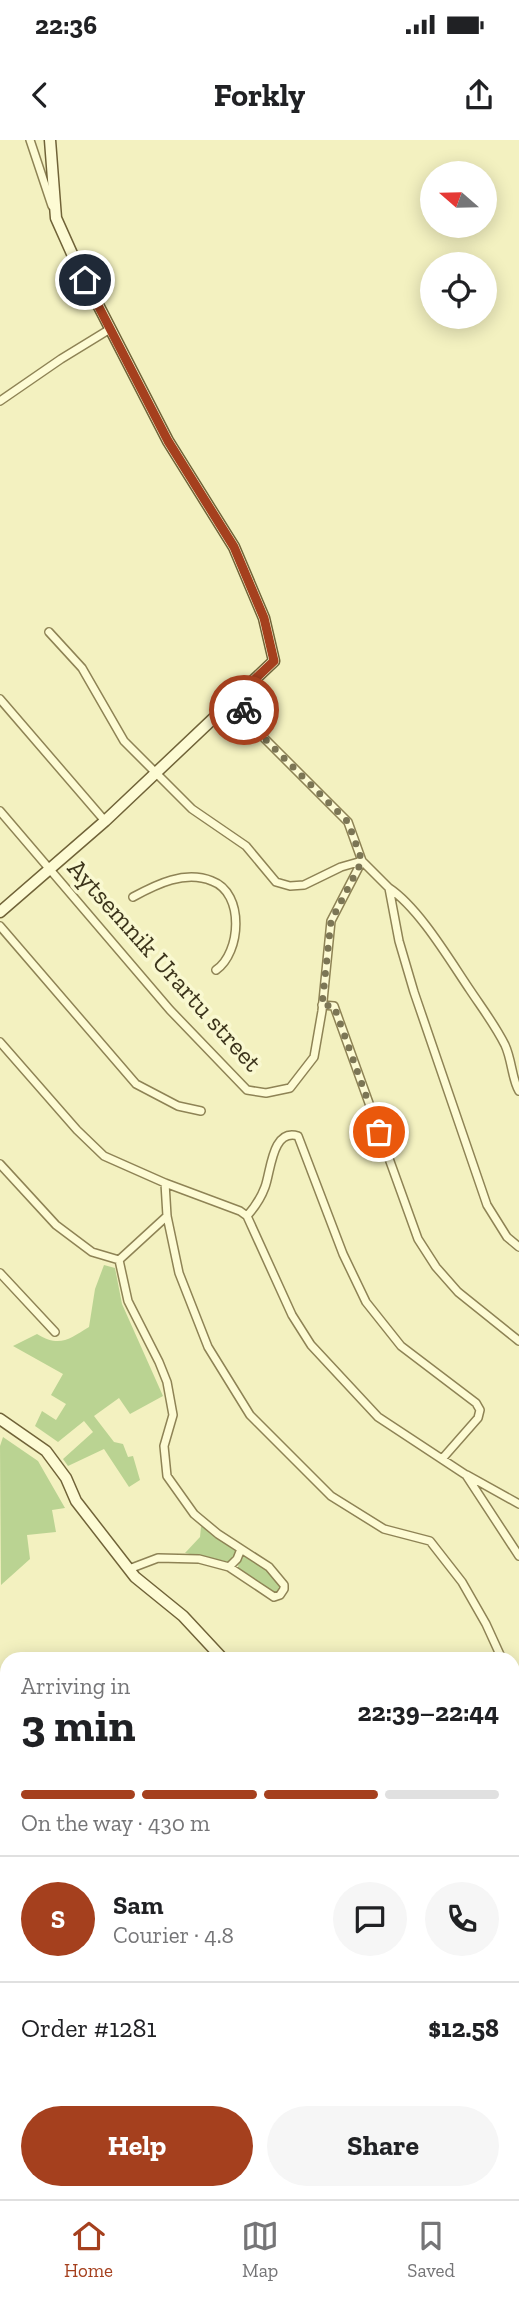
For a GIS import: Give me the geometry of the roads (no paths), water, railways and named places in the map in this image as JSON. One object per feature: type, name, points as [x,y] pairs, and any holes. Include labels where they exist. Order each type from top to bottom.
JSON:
[{"type":"main road","points":[[0,912],[105,821],[274,661],[264,618],[234,547],[168,441],[56,218],[50,140]]},
{"type":"main road","points":[[0,1419],[46,1451],[66,1478],[76,1501],[135,1577],[183,1616],[216,1652]]},
{"type":"street","points":[[30,140],[56,218]]},
{"type":"street","points":[[0,401],[110,329]]},
{"type":"street","points":[[49,632],[82,668],[124,741],[192,808],[246,846],[276,882],[290,886],[304,885],[341,867],[362,861]]},
{"type":"street","points":[[236,697],[259,733],[348,822],[362,861],[402,897],[443,950],[500,1034],[511,1058],[515,1085],[519,1091]]},
{"type":"street","points":[[0,699],[105,821]]},
{"type":"street","name":"Aytsemnik Urartu street","points":[[0,811],[170,1010],[247,1090],[266,1093],[290,1088],[314,1057],[322,1005]]},
{"type":"street","points":[[362,861],[331,921],[322,1005],[334,1006],[418,1239],[436,1267],[458,1292],[519,1341]]},
{"type":"street","points":[[133,897],[176,878],[201,878],[220,885],[233,905],[235,933],[230,954],[216,971]]},
{"type":"street","points":[[389,888],[399,941],[414,992],[487,1205],[507,1237],[519,1247]]},
{"type":"street","points":[[0,926],[136,1084],[178,1106],[201,1111]]},
{"type":"street","points":[[0,1042],[77,1130],[104,1156],[247,1216],[292,1315],[311,1345],[378,1418],[466,1475],[519,1504]]},
{"type":"street","points":[[247,1216],[256,1206],[265,1187],[275,1147],[292,1134],[300,1138],[343,1254],[366,1302],[401,1346],[476,1403],[480,1410],[478,1418],[442,1459]]},
{"type":"street","points":[[0,1164],[55,1224],[92,1252],[119,1260]]},
{"type":"street","points":[[164,1183],[167,1216],[179,1273],[208,1347],[250,1415],[331,1496],[384,1529],[430,1541],[462,1582],[499,1652]]},
{"type":"street","points":[[119,1260],[167,1216]]},
{"type":"street","points":[[119,1260],[128,1301],[159,1362],[166,1382],[173,1415],[164,1446],[167,1476],[194,1514],[218,1534],[268,1567],[284,1585],[277,1597],[272,1596],[229,1567],[199,1559],[158,1558],[129,1569]]},
{"type":"street","points":[[0,1273],[55,1332]]},
{"type":"street","points":[[466,1475],[519,1556]]},
{"type":"street","points":[[229,1567],[237,1559],[241,1549]]}]
